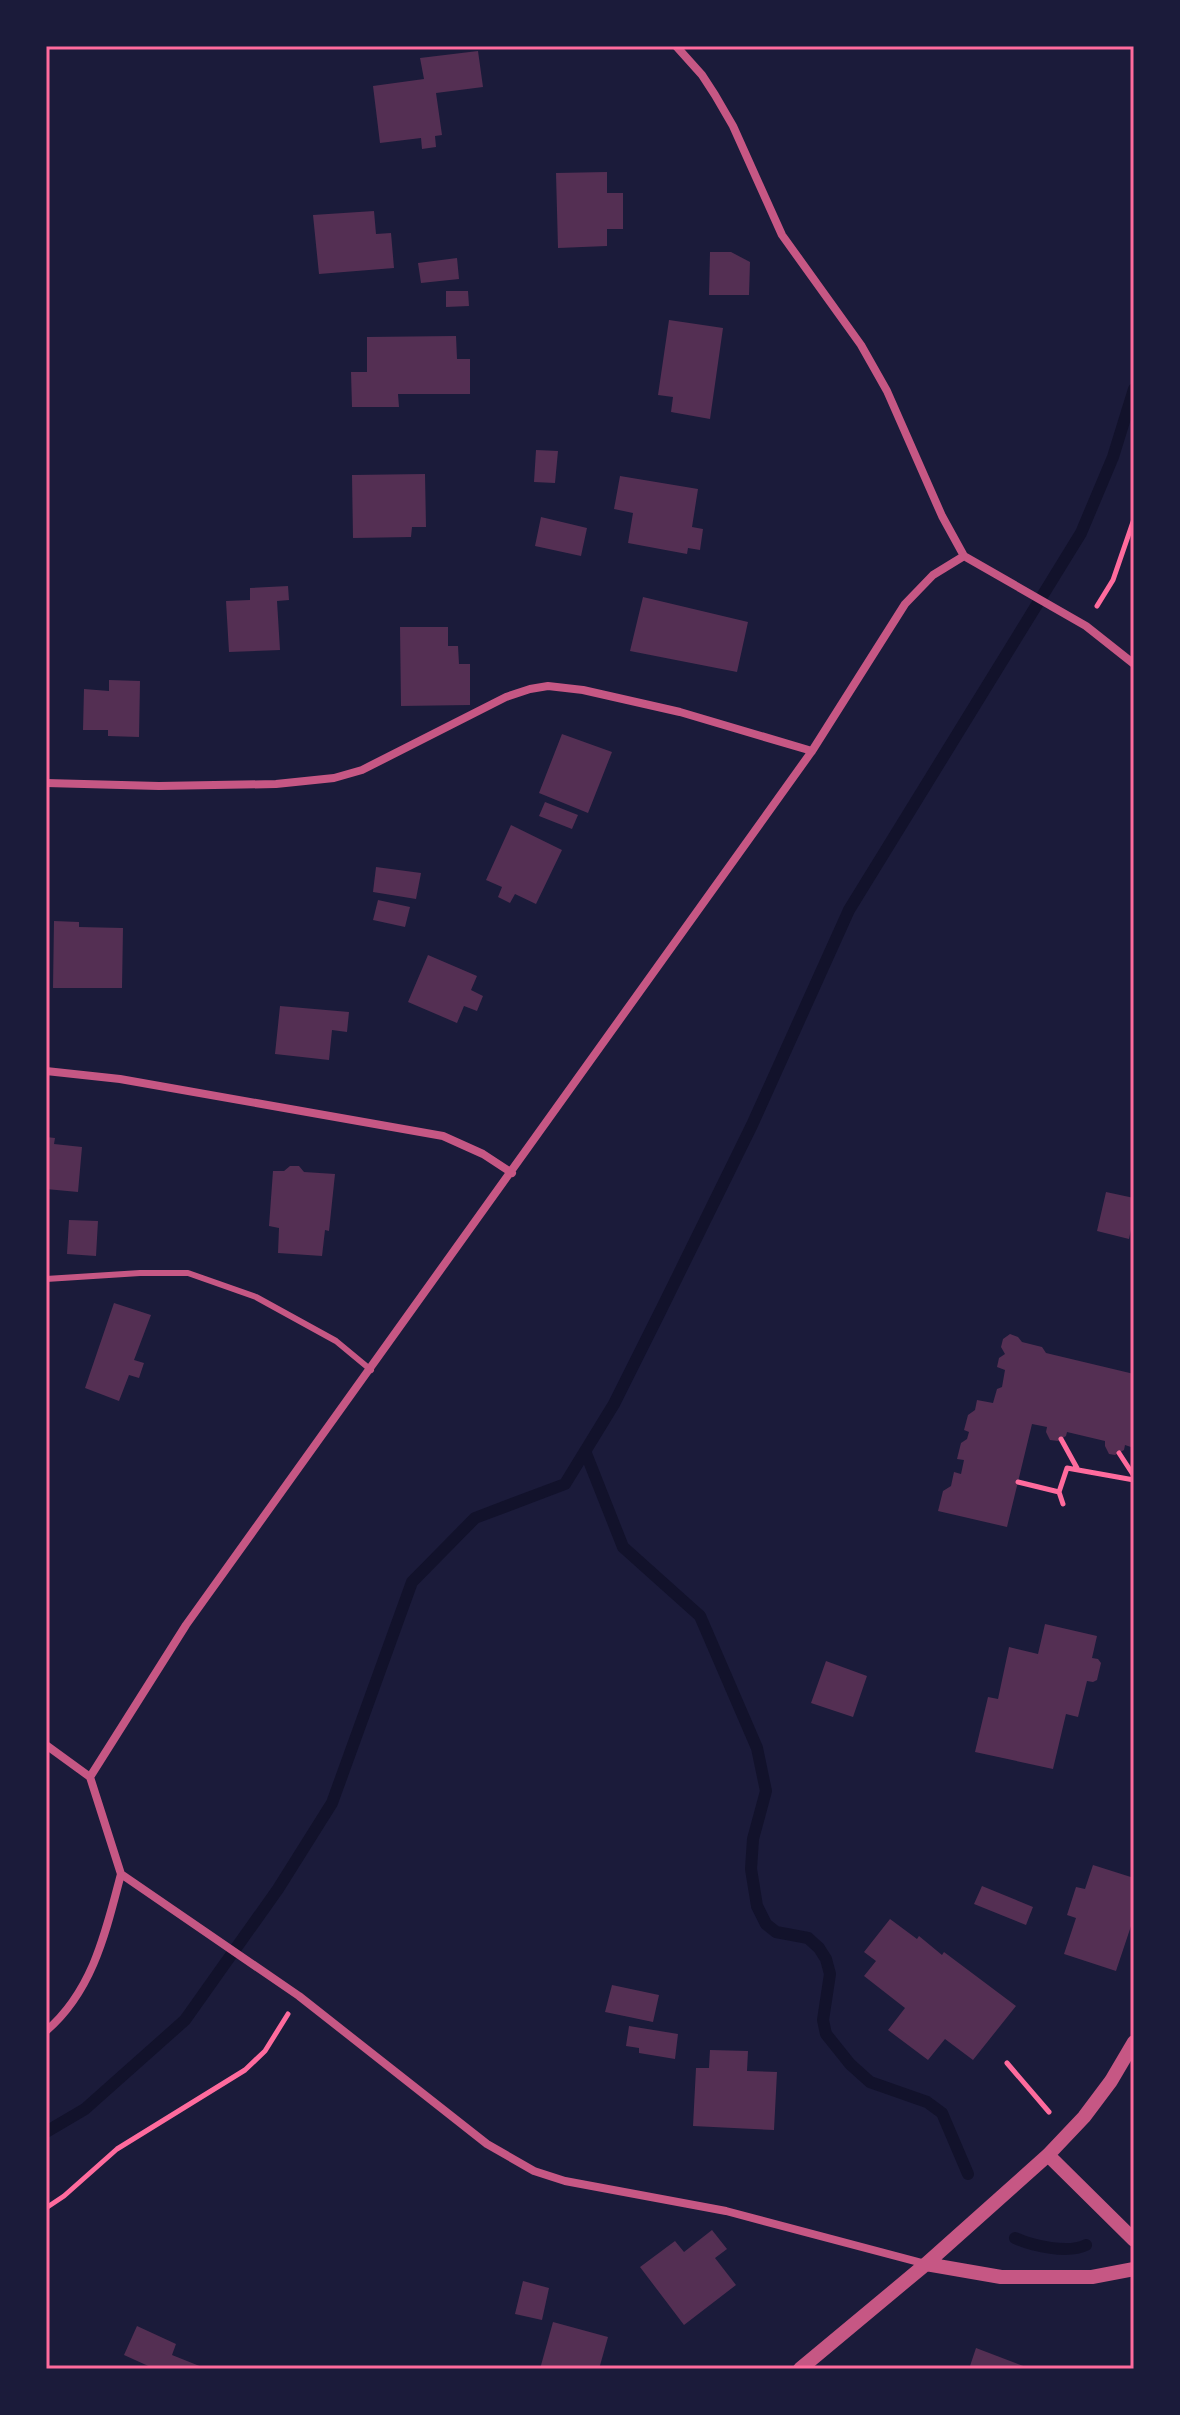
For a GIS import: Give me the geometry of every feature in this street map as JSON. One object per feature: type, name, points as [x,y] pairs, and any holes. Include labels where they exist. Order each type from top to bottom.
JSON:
[{"type":"street","points":[[676,46],[702,75],[727,115],[782,235],[861,345],[887,391],[942,516],[964,556],[1086,626],[1134,664]]},
{"type":"street","points":[[90,1777],[186,1625],[812,751],[905,604],[933,575],[964,556]]},
{"type":"street","points":[[46,783],[159,786],[261,784],[334,778],[362,770],[506,697],[548,686],[583,690],[680,712],[812,751]]},
{"type":"street","points":[[46,1071],[120,1079],[443,1136],[483,1154],[512,1173]]},
{"type":"street","points":[[46,1745],[90,1777],[121,1874],[90,1974],[70,2008],[46,2031]]},
{"type":"street","points":[[121,1874],[299,1996],[487,2144],[534,2171],[565,2181],[726,2211],[926,2264],[1001,2277],[1092,2277],[1134,2269]]},
{"type":"street","points":[[800,2369],[926,2264],[1048,2155],[1084,2117],[1111,2081],[1134,2042]]},
{"type":"street","points":[[1048,2155],[1134,2240]]},
{"type":"lane","points":[[46,1279],[188,1273],[256,1297],[336,1341],[371,1370]]},
{"type":"path","points":[[1086,626],[1113,580],[1134,519]]},
{"type":"path","points":[[1061,1439],[1077,1468]]},
{"type":"path","points":[[1119,1453],[1134,1478]]},
{"type":"path","points":[[1063,1504],[1059,1492],[1067,1468],[1134,1478]]},
{"type":"path","points":[[1018,1482],[1059,1492]]},
{"type":"path","points":[[46,2208],[117,2149],[245,2070],[265,2051],[299,1996]]},
{"type":"path","points":[[1007,2063],[1049,2112]]},
{"type":"building","points":[[478,51],[483,87],[436,93],[442,135],[435,136],[436,147],[422,149],[421,138],[380,143],[373,86],[424,79],[420,58]]},
{"type":"building","points":[[607,172],[607,193],[623,193],[623,229],[607,229],[607,246],[558,248],[556,173]]},
{"type":"building","points":[[374,211],[376,234],[391,233],[394,268],[319,274],[313,215]]},
{"type":"building","points":[[710,252],[731,252],[750,262],[749,295],[709,295]]},
{"type":"building","points":[[457,258],[459,279],[421,283],[418,263]]},
{"type":"building","points":[[446,291],[468,291],[469,306],[446,307]]},
{"type":"building","points":[[669,320],[723,328],[710,419],[671,412],[673,397],[658,395]]},
{"type":"building","points":[[456,336],[457,359],[470,359],[470,394],[398,394],[399,407],[352,407],[351,372],[367,372],[367,337]]},
{"type":"building","points":[[536,450],[558,451],[555,483],[534,482]]},
{"type":"building","points":[[425,474],[426,527],[412,527],[411,537],[353,538],[352,475]]},
{"type":"building","points":[[620,476],[698,489],[692,527],[703,529],[700,550],[688,548],[687,554],[628,543],[633,513],[614,509]]},
{"type":"building","points":[[541,517],[587,528],[581,556],[535,546]]},
{"type":"building","points":[[288,586],[289,600],[277,601],[280,650],[229,652],[226,601],[250,600],[250,588]]},
{"type":"building","points":[[643,597],[748,622],[737,672],[630,651]]},
{"type":"building","points":[[400,627],[448,627],[448,646],[458,646],[459,664],[470,664],[470,705],[401,706]]},
{"type":"building","points":[[109,680],[140,681],[139,737],[108,736],[108,730],[83,730],[84,689],[109,691]]},
{"type":"building","points":[[562,734],[612,752],[588,813],[539,793]]},
{"type":"building","points":[[545,802],[578,815],[572,829],[539,816]]},
{"type":"building","points":[[511,825],[562,850],[536,904],[515,894],[510,903],[498,897],[502,887],[486,880]]},
{"type":"building","points":[[376,867],[421,873],[416,899],[373,892]]},
{"type":"building","points":[[378,900],[410,907],[405,927],[373,920]]},
{"type":"building","points":[[54,921],[79,922],[79,927],[123,928],[122,988],[53,988]]},
{"type":"building","points":[[428,955],[477,976],[471,990],[483,996],[477,1011],[464,1006],[457,1023],[408,1002]]},
{"type":"building","points":[[280,1006],[349,1012],[347,1032],[332,1030],[329,1060],[275,1054]]},
{"type":"building","points":[[46,1137],[55,1138],[54,1144],[82,1147],[78,1192],[46,1189]]},
{"type":"building","points":[[290,1166],[299,1166],[304,1172],[335,1174],[329,1231],[325,1230],[322,1256],[278,1253],[279,1228],[269,1226],[273,1171],[284,1171]]},
{"type":"building","points":[[1106,1192],[1134,1198],[1129,1239],[1097,1231]]},
{"type":"building","points":[[69,1220],[98,1221],[96,1256],[67,1254]]},
{"type":"building","points":[[114,1303],[151,1315],[134,1360],[144,1363],[139,1378],[129,1375],[119,1401],[85,1388]]},
{"type":"building","points":[[1010,1334],[1022,1342],[1042,1347],[1046,1353],[1134,1374],[1134,1448],[1125,1445],[1124,1450],[1115,1455],[1109,1454],[1105,1441],[1067,1432],[1058,1441],[1050,1440],[1047,1427],[1032,1424],[1007,1527],[938,1511],[943,1491],[951,1486],[954,1472],[961,1474],[964,1460],[957,1459],[961,1443],[967,1439],[969,1432],[964,1430],[968,1415],[975,1410],[977,1400],[993,1403],[997,1389],[1002,1387],[1005,1370],[997,1367],[999,1358],[1005,1354],[1001,1347],[1003,1339]]},
{"type":"building","points":[[1045,1624],[1097,1636],[1092,1658],[1101,1663],[1097,1680],[1087,1681],[1078,1717],[1066,1714],[1053,1769],[975,1752],[988,1697],[998,1699],[1009,1647],[1038,1654]]},
{"type":"building","points":[[826,1661],[867,1676],[853,1717],[811,1703]]},
{"type":"building","points":[[1093,1865],[1134,1878],[1134,1917],[1116,1971],[1064,1954],[1076,1918],[1067,1915],[1076,1887],[1085,1889]]},
{"type":"building","points":[[982,1886],[1033,1907],[1026,1925],[974,1904]]},
{"type":"building","points":[[890,1919],[917,1939],[919,1936],[942,1955],[944,1952],[1016,2006],[973,2060],[945,2039],[928,2060],[888,2030],[905,2008],[864,1976],[876,1961],[864,1952]]},
{"type":"building","points":[[612,1985],[659,1995],[653,2022],[605,2012]]},
{"type":"building","points":[[629,2026],[678,2034],[675,2059],[639,2053],[639,2048],[626,2046]]},
{"type":"building","points":[[710,2050],[748,2051],[747,2071],[777,2072],[774,2130],[693,2126],[696,2068],[709,2068]]},
{"type":"building","points":[[712,2230],[727,2249],[715,2258],[736,2285],[684,2325],[640,2267],[675,2241],[684,2252]]},
{"type":"building","points":[[523,2281],[549,2288],[542,2320],[515,2314]]},
{"type":"building","points":[[553,2322],[608,2337],[599,2369],[540,2369]]},
{"type":"building","points":[[137,2326],[176,2344],[172,2355],[207,2369],[155,2369],[124,2355]]},
{"type":"building","points":[[976,2348],[1031,2369],[969,2369]]},
{"type":"waterway","points":[[46,2132],[85,2109],[185,2020],[278,1889],[332,1803],[412,1582],[475,1518],[565,1484],[614,1404],[661,1310],[752,1125],[849,910],[1081,533],[1113,457],[1134,389]]},
{"type":"waterway","points":[[585,1451],[623,1547],[700,1616],[757,1748],[766,1791],[753,1839],[751,1869],[757,1906],[766,1924],[776,1932],[808,1938],[819,1948],[830,1974],[823,2020],[826,2034],[850,2064],[870,2082],[927,2102],[942,2113],[968,2174]]},
{"type":"waterway","points":[[1015,2238],[1060,2249],[1086,2245]]}]
